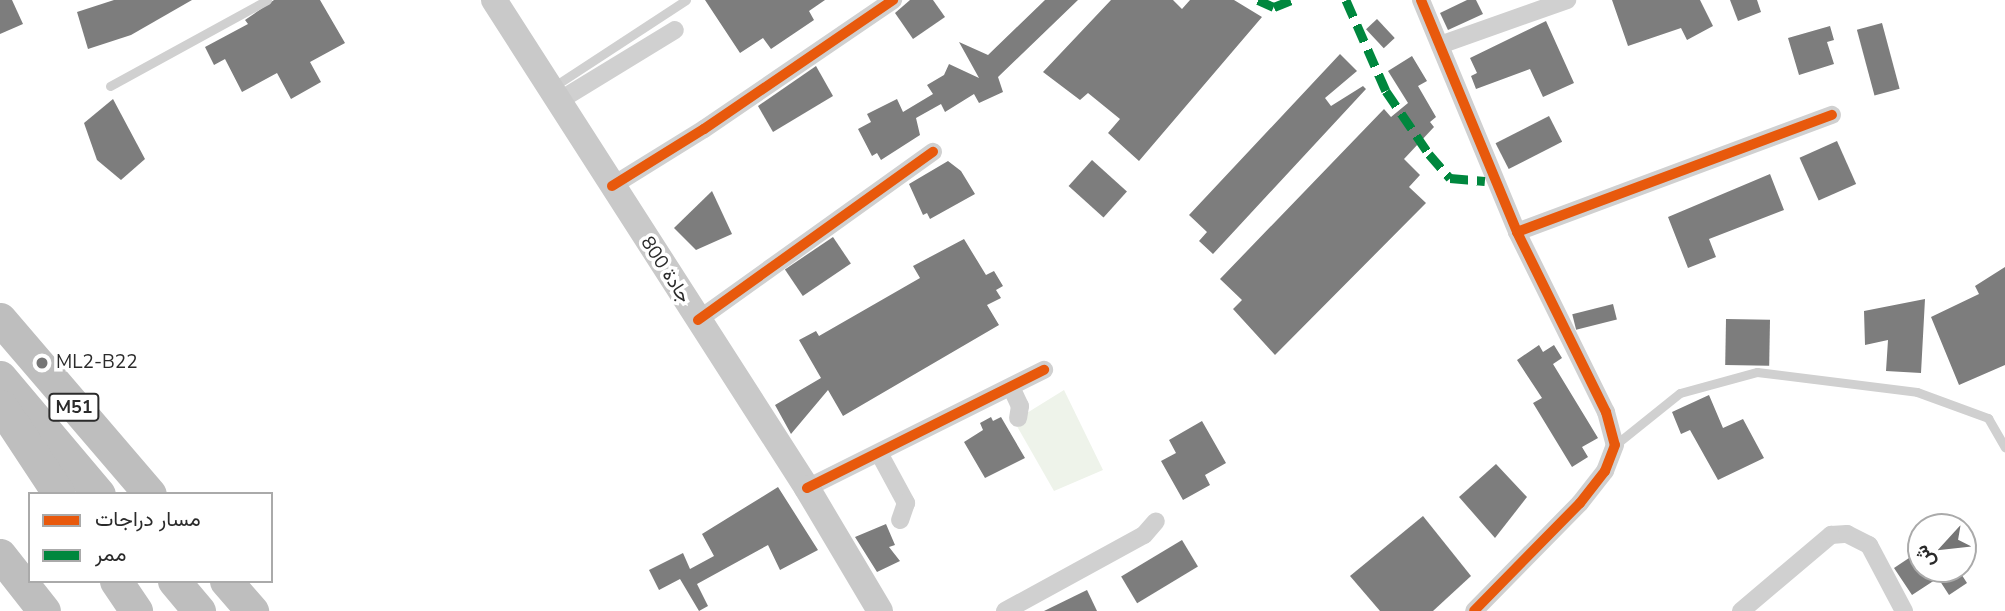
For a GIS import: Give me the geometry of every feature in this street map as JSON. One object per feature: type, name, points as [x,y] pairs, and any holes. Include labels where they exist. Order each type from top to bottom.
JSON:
[{"type":"highway","name":"M51","points":[[0,319],[148,492]]},
{"type":"highway","name":"M51","points":[[0,377],[97,492]]},
{"type":"highway","points":[[0,404],[58,492]]},
{"type":"highway","points":[[0,555],[44,611]]},
{"type":"highway","points":[[117,583],[136,611]]},
{"type":"highway","points":[[176,583],[199,611]]},
{"type":"highway","points":[[228,583],[252,611]]},
{"type":"main road","name":"جادة 800","points":[[494,0],[553,96],[807,488],[880,611]]},
{"type":"street","points":[[612,187],[705,130],[893,0]]},
{"type":"street","points":[[1421,0],[1517,232],[1606,412],[1615,445],[1605,471],[1580,503],[1474,611]]},
{"type":"street","points":[[1440,45],[1567,0]]},
{"type":"street","points":[[553,96],[675,30]]},
{"type":"street","points":[[1517,232],[1832,115]]},
{"type":"street","points":[[698,320],[933,152]]},
{"type":"street","points":[[807,488],[1044,370]]},
{"type":"street","points":[[1011,387],[1020,406],[1018,418]]},
{"type":"street","points":[[879,453],[906,503],[900,520]]},
{"type":"street","points":[[1005,611],[1144,535],[1156,521]]},
{"type":"street","points":[[1741,611],[1830,536],[1847,534],[1869,545],[1904,611]]},
{"type":"lane","points":[[110,86],[267,0]]},
{"type":"lane","points":[[553,96],[686,0]]},
{"type":"lane","points":[[1615,445],[1680,394],[1757,372],[1917,392],[1988,418],[2005,448]]},
{"type":"shaded area","points":[[1064,390],[1103,470],[1054,491],[1014,421]]},
{"type":"building","points":[[0,0],[12,0],[23,24],[0,34]]},
{"type":"building","points":[[114,0],[192,0],[131,35],[88,49],[77,12]]},
{"type":"building","points":[[274,0],[320,0],[345,43],[310,62],[321,82],[291,99],[277,73],[242,92],[225,59],[214,65],[205,47],[248,24],[245,20]]},
{"type":"building","points":[[705,0],[825,0],[809,11],[814,20],[771,49],[763,38],[740,53]]},
{"type":"building","points":[[910,0],[933,0],[945,17],[913,39],[895,13]]},
{"type":"building","points":[[1045,0],[1078,0],[998,77],[1003,92],[979,103],[974,94],[945,112],[941,104],[916,118],[920,135],[881,160],[877,153],[872,156],[858,129],[871,122],[867,114],[897,99],[903,112],[933,94],[927,85],[944,75],[949,64],[979,78],[959,42],[988,55]]},
{"type":"building","points":[[1111,0],[1173,0],[1182,9],[1190,0],[1234,0],[1262,17],[1139,161],[1108,133],[1120,119],[1088,93],[1080,100],[1043,72]]},
{"type":"building","points":[[1467,0],[1476,0],[1483,14],[1448,30],[1440,13]]},
{"type":"building","points":[[1612,0],[1700,0],[1713,26],[1687,40],[1681,28],[1628,46]]},
{"type":"building","points":[[1730,0],[1757,0],[1761,12],[1738,21]]},
{"type":"building","points":[[1377,19],[1395,38],[1384,48],[1366,29]]},
{"type":"building","points":[[1546,21],[1574,83],[1543,97],[1530,69],[1476,89],[1471,76],[1477,73],[1470,58]]},
{"type":"building","points":[[1882,23],[1900,89],[1874,95],[1857,30]]},
{"type":"building","points":[[1830,26],[1834,40],[1827,42],[1834,64],[1799,75],[1788,38]]},
{"type":"building","points":[[1340,54],[1357,71],[1325,98],[1331,106],[1363,86],[1366,89],[1213,254],[1199,241],[1207,232],[1189,215]]},
{"type":"building","points":[[1412,56],[1427,81],[1418,86],[1436,117],[1430,122],[1434,127],[1404,159],[1420,175],[1409,187],[1426,203],[1275,355],[1233,309],[1242,300],[1220,279],[1384,109],[1391,117],[1408,103],[1388,71]]},
{"type":"building","points":[[816,66],[833,96],[773,132],[758,106]]},
{"type":"building","points":[[113,99],[145,159],[121,180],[97,160],[84,123]]},
{"type":"building","points":[[1549,116],[1562,142],[1509,169],[1496,143]]},
{"type":"building","points":[[1837,141],[1856,184],[1819,201],[1800,158]]},
{"type":"building","points":[[1092,160],[1127,191],[1104,217],[1069,186]]},
{"type":"building","points":[[948,161],[961,171],[975,194],[930,219],[927,213],[923,215],[909,184]]},
{"type":"building","points":[[1770,174],[1784,210],[1709,239],[1716,257],[1688,268],[1668,217]]},
{"type":"building","points":[[712,191],[732,234],[696,250],[674,228]]},
{"type":"building","points":[[833,237],[851,264],[803,296],[785,269]]},
{"type":"building","points":[[964,239],[986,275],[994,271],[1003,286],[996,290],[1001,298],[987,305],[999,325],[843,416],[828,390],[791,434],[775,405],[821,378],[799,340],[816,331],[819,336],[920,278],[913,266]]},
{"type":"building","points":[[2005,267],[2005,365],[1959,385],[1931,317],[1979,294],[1975,286]]},
{"type":"building","points":[[1925,299],[1921,373],[1886,371],[1888,340],[1865,345],[1864,311]]},
{"type":"building","points":[[1613,304],[1617,320],[1576,330],[1572,314]]},
{"type":"building","points":[[1726,319],[1770,320],[1769,366],[1725,365]]},
{"type":"building","points":[[1539,345],[1543,352],[1554,345],[1562,358],[1553,364],[1598,438],[1582,447],[1588,457],[1572,467],[1533,403],[1542,398],[1517,360]]},
{"type":"building","points":[[1709,395],[1723,428],[1743,419],[1764,458],[1718,480],[1690,430],[1681,434],[1672,412]]},
{"type":"building","points":[[991,417],[993,421],[1001,417],[1025,458],[985,478],[964,442],[983,430],[980,423]]},
{"type":"building","points":[[1202,421],[1226,463],[1205,475],[1210,485],[1183,500],[1161,461],[1176,453],[1169,440]]},
{"type":"building","points":[[1496,464],[1527,497],[1495,538],[1459,497]]},
{"type":"building","points":[[778,487],[818,550],[780,570],[768,545],[697,584],[708,606],[699,611],[680,579],[659,590],[649,570],[683,553],[690,569],[714,556],[702,534]]},
{"type":"building","points":[[1423,516],[1471,576],[1433,611],[1380,611],[1350,576]]},
{"type":"building","points":[[886,524],[895,545],[889,547],[900,561],[877,572],[855,537]]},
{"type":"building","points":[[1182,540],[1198,567],[1137,603],[1121,577]]},
{"type":"building","points":[[1907,559],[1907,583],[1930,583],[1912,595],[1894,568]]},
{"type":"building","points":[[1941,583],[1967,583],[1949,595]]},
{"type":"building","points":[[1087,590],[1097,611],[1044,611]]},
{"type":"marked path","points":[[1258,0],[1274,7],[1291,0]]},
{"type":"marked path","points":[[1346,0],[1386,91],[1429,154],[1450,178],[1485,181]]},
{"type":"cycle path","points":[[612,186],[704,129],[893,0]]},
{"type":"cycle path","points":[[1421,0],[1517,232],[1606,412],[1615,445],[1605,471],[1580,503],[1474,611]]},
{"type":"cycle path","points":[[1517,232],[1832,115]]},
{"type":"cycle path","points":[[698,320],[933,152]]},
{"type":"cycle path","points":[[807,488],[1044,370]]},
{"type":"place","name":"ML2-B22","points":[[42,363]]}]
